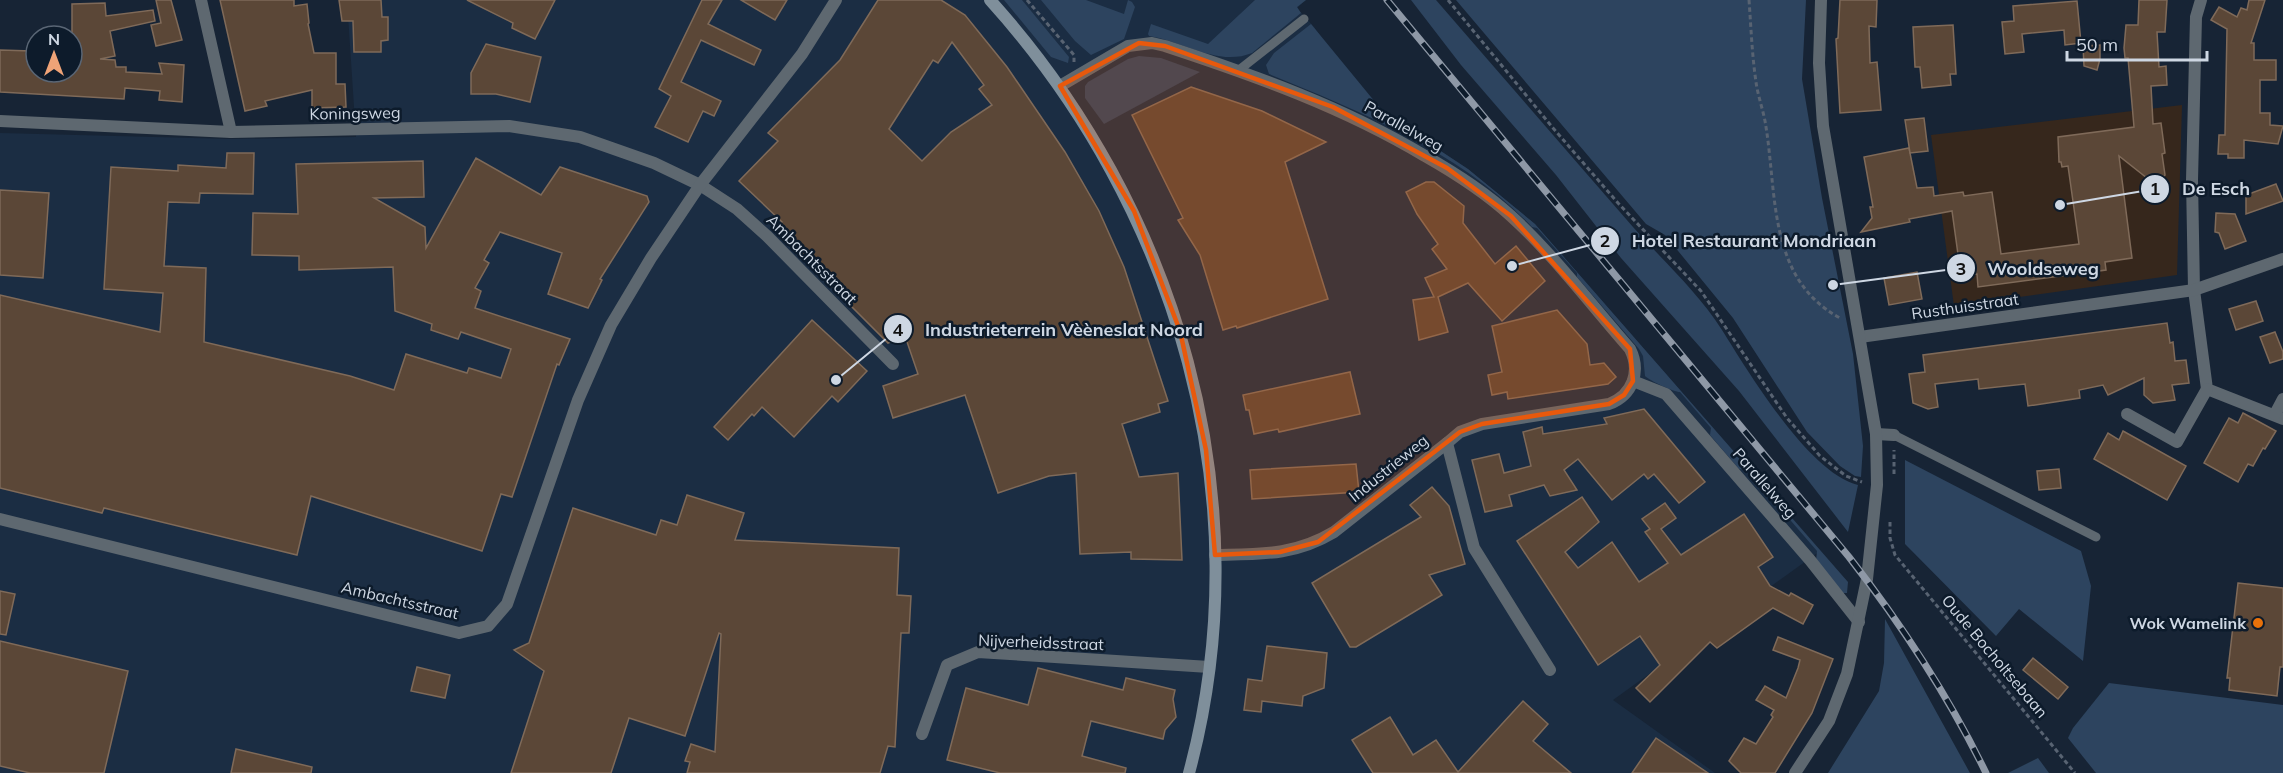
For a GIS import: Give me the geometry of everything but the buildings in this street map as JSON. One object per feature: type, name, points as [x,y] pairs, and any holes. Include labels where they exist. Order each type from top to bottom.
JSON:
[{"type":"street","points":[[201,0],[231,132]]},
{"type":"street","name":"Ambachtsstraat","points":[[0,519],[459,633],[488,626],[507,604],[578,400],[611,325],[651,258],[700,184],[802,54],[836,0]]},
{"type":"street","points":[[990,0],[1059,86],[1114,174],[1149,244],[1180,331],[1200,413],[1206,450],[1215,555],[1209,667],[1202,714],[1189,773]]},
{"type":"street","points":[[1795,773],[1829,721],[1847,675],[1867,579],[1877,485],[1876,434],[1823,126],[1819,63],[1821,0]]},
{"type":"street","points":[[2127,414],[2177,442],[2207,389],[2194,291],[2192,180],[2196,17],[2201,0]]},
{"type":"street","name":"Parallelweg","points":[[1059,86],[1128,46],[1152,43],[1239,70],[1333,107],[1447,168],[1511,216],[1630,349],[1635,358],[1633,381],[1666,394],[1810,560],[1859,622]]},
{"type":"street","name":"Koningsweg","points":[[0,121],[231,132],[509,126],[579,137],[654,163],[700,184]]},
{"type":"street","name":"Ambachtsstraat","points":[[700,184],[737,209],[760,229],[893,364]]},
{"type":"street","name":"Rusthuisstraat","points":[[1860,337],[2194,291],[2283,259]]},
{"type":"street","points":[[1447,443],[1460,432],[1482,424],[1609,404],[1624,395],[1633,381]]},
{"type":"street","points":[[2207,389],[2279,417],[2283,399]]},
{"type":"street","points":[[1876,434],[1894,435]]},
{"type":"street","name":"Industrieweg","points":[[1215,555],[1280,552],[1318,542],[1334,532],[1447,443],[1474,548],[1550,670]]},
{"type":"street","name":"Nijverheidsstraat","points":[[922,734],[947,665],[978,652],[1209,667]]},
{"type":"lane","points":[[1239,70],[1304,19]]},
{"type":"lane","points":[[1894,435],[2096,537]]},
{"type":"path","points":[[1027,0],[1074,55],[1075,76]]},
{"type":"path","points":[[1448,0],[1553,128],[1701,291],[1787,418],[1821,456],[1846,476],[1856,482],[1877,485]]},
{"type":"path","points":[[1749,0],[1756,83],[1766,126],[1773,202],[1781,240],[1800,281],[1811,296],[1839,318],[1857,322]]},
{"type":"path","name":"Oude Bocholtsebaan","points":[[1895,555],[2075,773]]},
{"type":"highlighted area","points":[[1139,43],[1165,46],[1333,107],[1447,168],[1511,216],[1630,349],[1633,381],[1624,395],[1609,404],[1482,424],[1460,432],[1318,542],[1280,552],[1215,555],[1206,450],[1180,331],[1134,211],[1060,86]]},
{"type":"shaded area","points":[[347,0],[1306,0],[1297,8],[1314,27],[1375,112],[1421,138],[1468,169],[1535,224],[1820,551],[1613,700],[1715,773],[0,773],[0,133],[231,139],[356,137]]},
{"type":"shaded area","points":[[1004,0],[1022,0],[1069,57],[1068,63],[1051,57]]},
{"type":"shaded area","points":[[1041,0],[1086,0],[1124,14],[1128,0],[1135,7],[1124,39],[1091,55],[1075,41]]},
{"type":"shaded area","points":[[1255,0],[1306,0],[1297,7],[1301,13],[1252,53],[1239,56],[1226,57],[1200,52],[1148,34],[1151,24],[1208,44]]},
{"type":"shaded area","points":[[1411,0],[1436,0],[1713,316],[1764,395],[1801,442],[1820,462],[1839,477],[1858,485],[1848,532],[1739,391],[1621,258],[1556,175],[1461,65]]},
{"type":"shaded area","points":[[1456,0],[1806,0],[1802,79],[1822,198],[1853,354],[1863,446],[1861,477],[1855,476],[1840,466],[1807,432],[1733,318],[1665,235],[1646,224]]},
{"type":"shaded area","points":[[1311,24],[1380,108],[1375,112],[1421,138],[1468,169],[1535,224],[1848,582],[1847,593],[1843,593],[1816,561],[1817,551],[1747,470],[1739,469],[1710,435],[1711,428],[1680,392],[1662,386],[1645,376],[1643,356],[1639,349],[1537,228],[1532,227],[1504,200],[1474,177],[1409,137],[1339,103],[1269,74],[1266,65],[1274,53]]},
{"type":"shaded area","points":[[1139,56],[1161,58],[1200,72],[1104,124],[1085,98],[1085,86],[1128,59]]},
{"type":"shaded area","points":[[2182,105],[2177,275],[1954,306],[1931,135]]},
{"type":"shaded area","points":[[1905,460],[2081,551],[2091,586],[2083,661],[2019,609],[1996,636],[1905,544]]},
{"type":"shaded area","points":[[1885,619],[1970,773],[1828,773],[1879,691],[1884,663]]},
{"type":"shaded area","points":[[2109,683],[2283,705],[2283,773],[2096,773],[2068,738],[2073,728]]},
{"type":"shaded area","points":[[2038,758],[2049,773],[2008,773]]},
{"type":"railway","points":[[1387,0],[1849,557],[1923,661],[1986,773]]},
{"type":"place","name":"De Esch","points":[[2060,205]]},
{"type":"place","name":"Hotel Restaurant Mondriaan","points":[[1512,266]]},
{"type":"place","name":"Wooldseweg","points":[[1833,285]]},
{"type":"place","name":"Industrieterrein Vèèneslat Noord","points":[[836,380]]},
{"type":"place","name":"Wok Wamelink","points":[[2258,623]]}]
